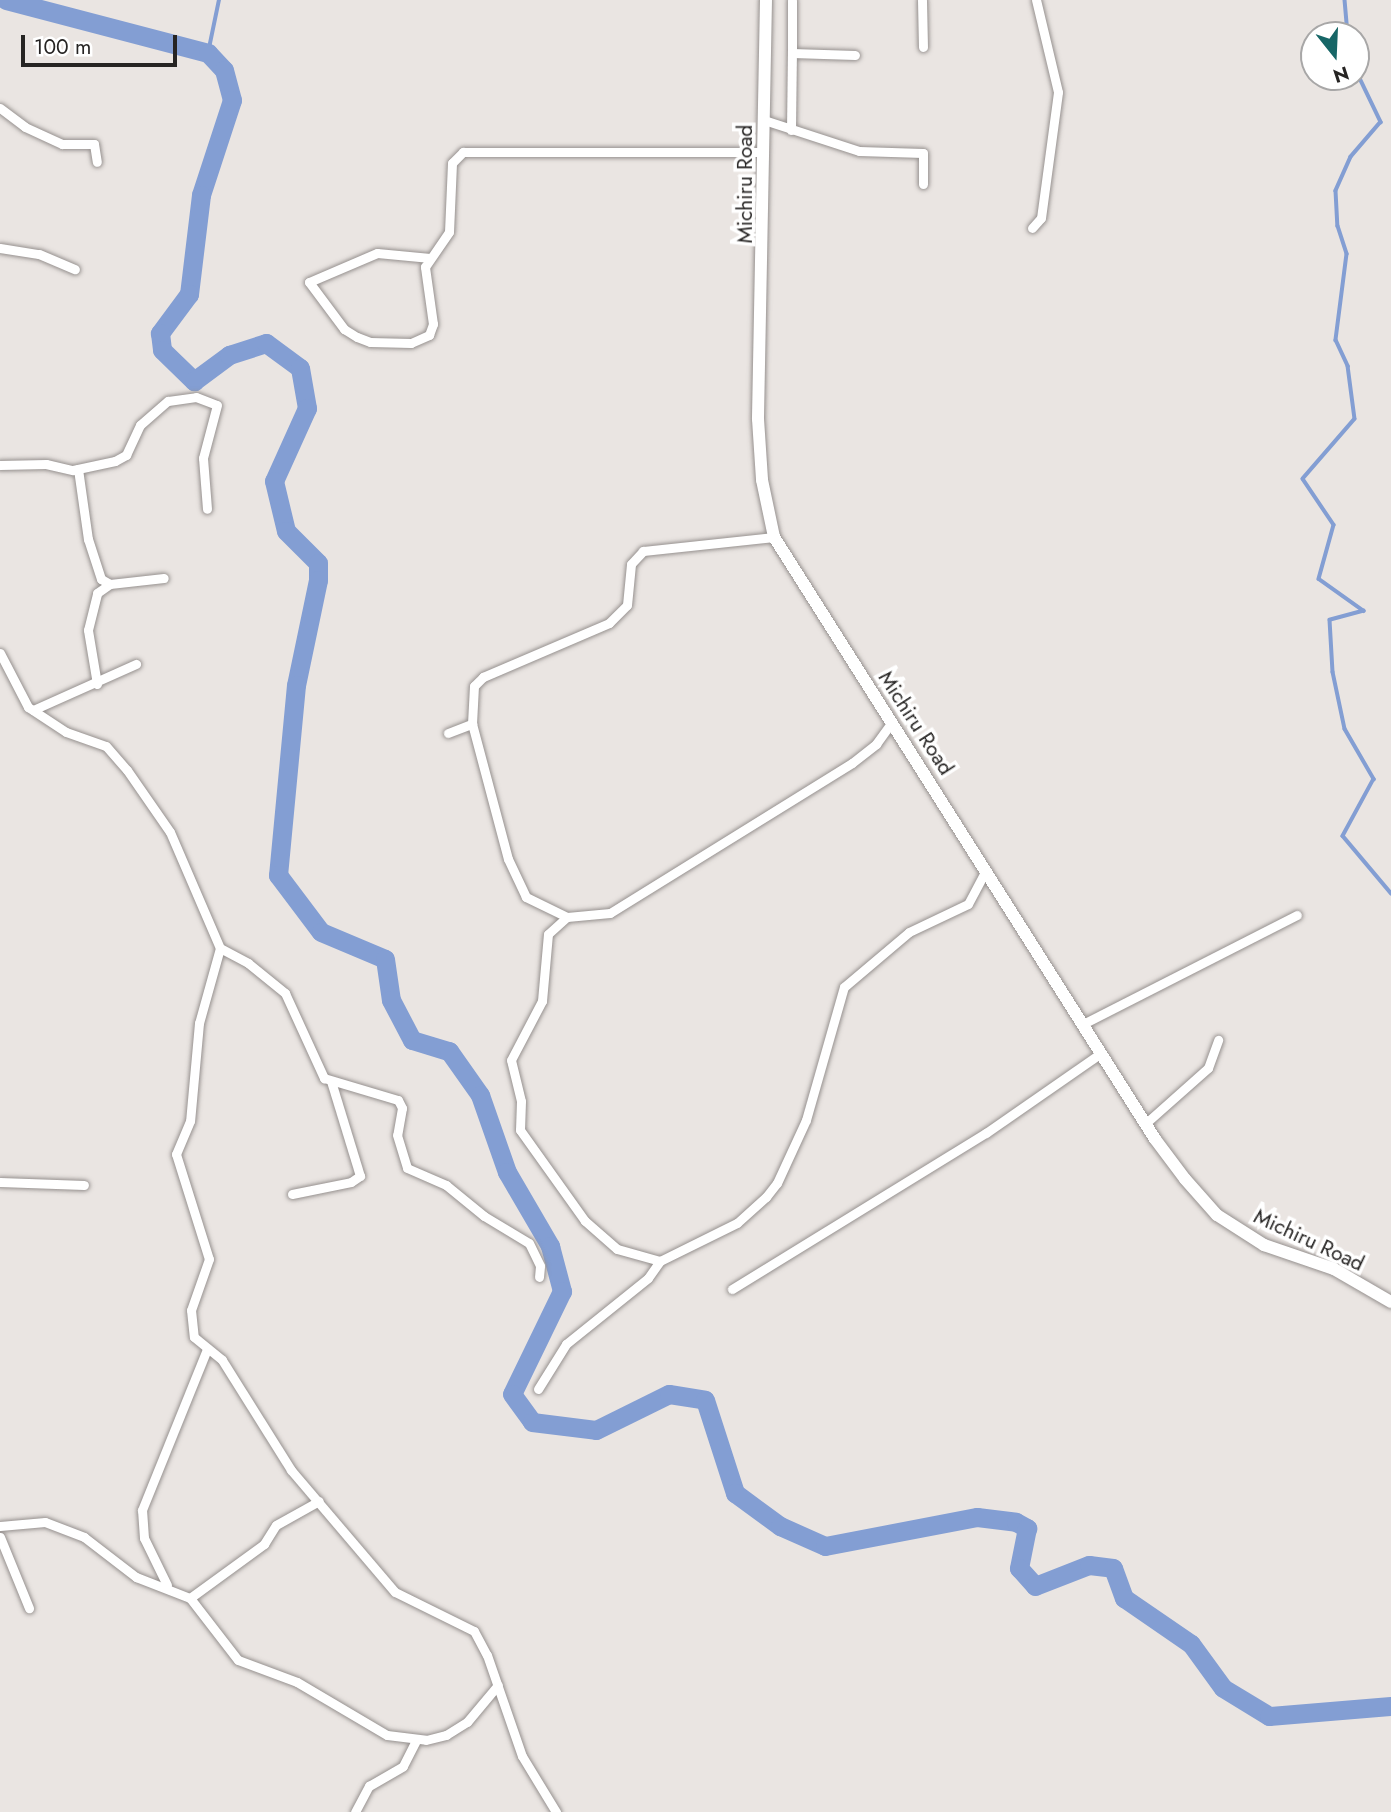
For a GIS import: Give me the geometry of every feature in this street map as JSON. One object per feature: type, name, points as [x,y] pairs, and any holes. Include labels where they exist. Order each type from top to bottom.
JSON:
[{"type":"street","name":"Michiru Road","points":[[766,0],[758,419],[762,480],[775,537],[1146,1123],[1217,1215],[1264,1245],[1334,1269],[1391,1302]]},
{"type":"street","points":[[791,130],[792,0]]},
{"type":"street","points":[[922,0],[923,47]]},
{"type":"street","points":[[1032,228],[1041,218],[1058,92],[1036,0]]},
{"type":"street","points":[[792,53],[855,55]]},
{"type":"street","points":[[0,108],[24,127],[62,144],[94,144],[97,162]]},
{"type":"street","points":[[764,120],[859,151],[923,153],[923,184]]},
{"type":"street","points":[[430,258],[377,253],[309,282],[344,329],[357,337],[370,342],[411,343],[429,335],[433,324],[424,275],[430,258],[449,232],[452,163],[463,152],[763,152]]},
{"type":"street","points":[[0,248],[40,254],[75,270]]},
{"type":"street","points":[[0,465],[46,464],[78,469],[126,455],[140,425],[168,401],[184,396],[214,402],[217,409],[203,458],[207,509]]},
{"type":"street","points":[[78,469],[96,569],[110,584]]},
{"type":"street","points":[[775,537],[636,555],[622,612],[609,623],[477,681],[472,724],[508,859],[526,897],[567,917],[610,913],[852,763],[876,744],[892,722]]},
{"type":"street","points":[[97,684],[88,630],[97,593],[110,584],[163,578]]},
{"type":"street","points":[[0,653],[33,710],[54,726],[114,753],[170,832],[220,948],[248,963],[285,993],[319,1073],[331,1081],[398,1100],[402,1108],[397,1135],[407,1168],[446,1185],[484,1216],[529,1243],[540,1266],[539,1277]]},
{"type":"street","points":[[33,710],[97,684],[136,664]]},
{"type":"street","points":[[448,733],[472,724]]},
{"type":"street","points":[[538,1389],[566,1344],[648,1278],[660,1261],[737,1223],[777,1183],[806,1120],[844,987],[909,932],[968,904],[987,868]]},
{"type":"street","points":[[1083,1024],[1297,915]]},
{"type":"street","points":[[567,917],[548,934],[541,1001],[510,1060],[521,1101],[520,1130],[565,1199],[595,1231],[617,1249],[660,1261]]},
{"type":"street","points":[[220,948],[199,1023],[190,1121],[176,1154],[209,1259],[190,1317],[194,1337],[222,1360],[265,1434],[395,1592],[474,1631],[498,1685],[522,1756],[556,1812]]},
{"type":"street","points":[[1146,1123],[1208,1068],[1218,1040]]},
{"type":"street","points":[[732,1289],[986,1133],[1101,1053]]},
{"type":"street","points":[[292,1194],[351,1182],[360,1176],[331,1081]]},
{"type":"street","points":[[0,1182],[84,1185]]},
{"type":"street","points":[[167,1586],[144,1538],[142,1510],[206,1349]]},
{"type":"street","points":[[190,1598],[264,1544],[276,1525],[319,1502]]},
{"type":"street","points":[[0,1526],[36,1521],[61,1526],[97,1546],[136,1577],[167,1586],[190,1598],[238,1660],[309,1688],[371,1729],[416,1740],[436,1739],[460,1728],[498,1685]]},
{"type":"street","points":[[0,1537],[29,1608]]},
{"type":"street","points":[[355,1812],[369,1786],[403,1766],[416,1740]]},
{"type":"waterway","points":[[6,0],[208,53],[224,70],[232,100],[201,195],[189,294],[160,333],[162,350],[194,381],[229,355],[266,343],[300,368],[307,408],[274,481],[286,531],[318,563],[318,580],[296,685],[278,875],[321,932],[385,959],[391,1000],[412,1040],[449,1051],[480,1095],[507,1172],[550,1246],[562,1291],[512,1394],[532,1422],[596,1430],[669,1394],[705,1400],[735,1493],[780,1526],[825,1546],[977,1517],[1016,1522],[1027,1528],[1019,1568],[1035,1586],[1089,1565],[1113,1568],[1124,1598],[1191,1644],[1223,1688],[1269,1716],[1391,1706]]},
{"type":"waterway","points":[[208,53],[219,0]]},
{"type":"waterway","points":[[1345,0],[1347,21]]},
{"type":"waterway","points":[[1366,91],[1381,122],[1351,157],[1336,191],[1338,226],[1347,254],[1336,340],[1348,366],[1355,419],[1303,479],[1334,525],[1319,579],[1364,611],[1330,620],[1333,672],[1345,729],[1374,779],[1343,836],[1391,893]]}]
